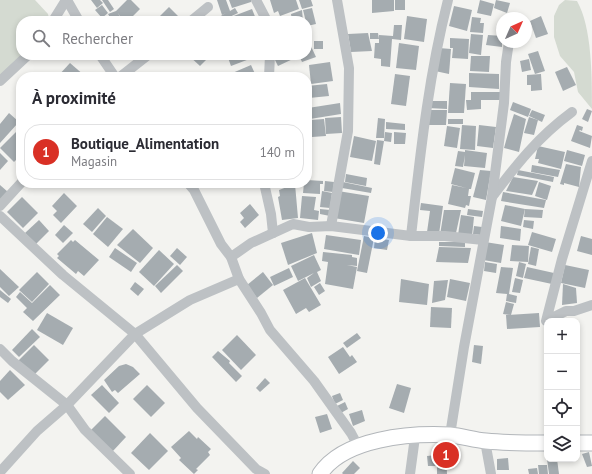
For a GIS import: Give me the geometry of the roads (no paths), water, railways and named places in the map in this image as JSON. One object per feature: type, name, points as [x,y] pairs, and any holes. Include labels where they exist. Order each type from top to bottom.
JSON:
[{"type":"street","points":[[256,0],[264,16]]},
{"type":"street","points":[[330,226],[348,131],[349,68],[337,0]]},
{"type":"street","points":[[411,236],[424,122],[437,43],[448,0]]},
{"type":"street","points":[[57,16],[69,1],[77,16]]},
{"type":"street","points":[[197,16],[208,7]]},
{"type":"street","points":[[450,435],[483,240],[492,197],[504,103],[508,48]]},
{"type":"street","points":[[0,81],[23,60]]},
{"type":"street","points":[[103,60],[112,72]]},
{"type":"street","points":[[126,72],[142,60]]},
{"type":"street","points":[[268,72],[270,60]]},
{"type":"street","points":[[492,197],[518,162],[548,130],[572,112]]},
{"type":"street","points":[[592,161],[562,259],[546,321],[566,311],[574,311],[592,305]]},
{"type":"street","points":[[0,206],[16,188]]},
{"type":"street","points":[[192,188],[222,244],[231,257],[239,279],[261,312],[270,330],[314,381],[344,422],[358,446]]},
{"type":"street","points":[[265,188],[271,214],[273,234]]},
{"type":"street","points":[[0,216],[64,275],[135,334],[197,408],[256,469],[265,474]]},
{"type":"street","points":[[231,257],[251,243],[293,224],[330,226],[411,236],[445,236],[483,240]]},
{"type":"street","points":[[0,472],[37,431],[66,405],[135,334],[190,300],[239,279]]},
{"type":"street","points":[[0,349],[12,362],[66,405],[85,430],[130,474]]},
{"type":"street","points":[[320,474],[334,458],[358,446],[392,438],[450,435],[485,441],[544,443]]},
{"type":"street","points":[[410,474],[415,437]]},
{"type":"street","points":[[485,441],[491,474]]},
{"type":"street","points":[[580,443],[592,443]]},
{"type":"place","name":"Boutique_Alimentation","points":[[446,455]]}]
